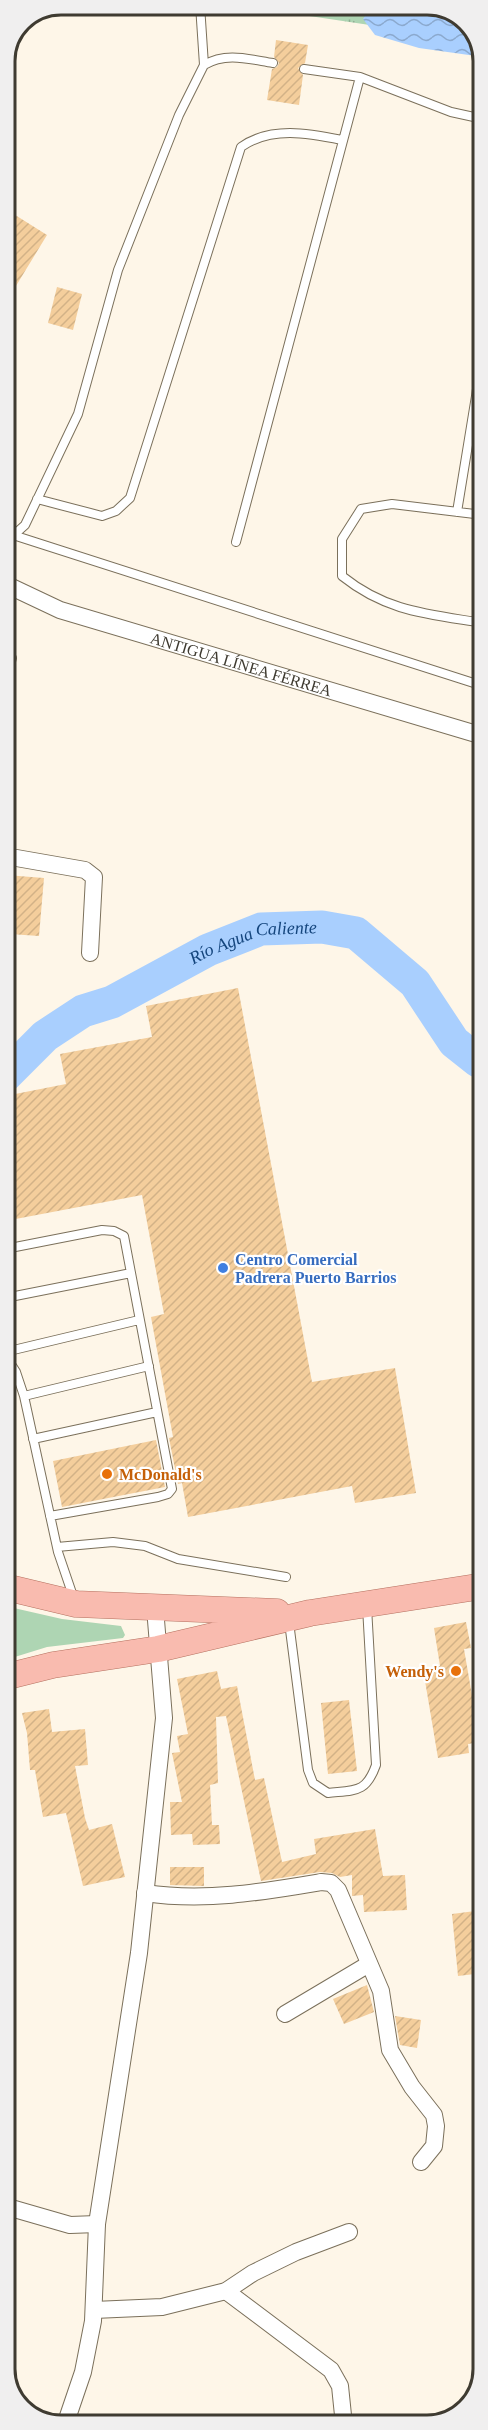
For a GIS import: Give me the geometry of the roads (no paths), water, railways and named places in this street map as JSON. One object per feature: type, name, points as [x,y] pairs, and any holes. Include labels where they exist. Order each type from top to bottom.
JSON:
[{"type":"main road","points":[[15,1674],[53,1665],[158,1649],[299,1616],[473,1588]]},
{"type":"main road","points":[[15,1589],[76,1604],[299,1616]]},
{"type":"street","name":"ANTIGUA LÍNEA FÉRREA","points":[[15,589],[60,610],[473,733]]},
{"type":"street","points":[[15,858],[85,870],[94,877],[90,953]]},
{"type":"street","points":[[68,2415],[83,2372],[94,2310],[97,2224],[139,1953],[164,1718],[155,1608]]},
{"type":"street","points":[[145,1893],[182,1897],[240,1896],[321,1882],[331,1883],[338,1890],[381,1991],[390,2050],[412,2087],[434,2115],[436,2126],[434,2146],[421,2162]]},
{"type":"street","points":[[285,2014],[369,1964]]},
{"type":"street","points":[[15,2209],[70,2224],[97,2224]]},
{"type":"street","points":[[94,2310],[162,2307],[226,2291],[253,2273],[296,2252],[349,2232]]},
{"type":"street","points":[[226,2291],[331,2370],[340,2386],[343,2415]]},
{"type":"lane","points":[[15,533],[25,525],[78,414],[118,270],[179,115],[204,65],[201,15]]},
{"type":"lane","points":[[204,65],[214,59],[231,56],[273,63]]},
{"type":"lane","points":[[304,69],[360,77],[451,112],[473,117]]},
{"type":"lane","points":[[236,542],[360,77]]},
{"type":"lane","points":[[37,499],[102,516],[116,511],[130,498],[242,147],[256,137],[305,132],[342,140]]},
{"type":"lane","points":[[458,512],[473,434]]},
{"type":"lane","points":[[473,514],[392,504],[361,509],[342,539],[342,576],[364,593],[408,611],[473,621]]},
{"type":"lane","points":[[15,536],[473,683]]},
{"type":"lane","points":[[15,1247],[102,1230],[114,1231],[124,1236],[172,1489],[168,1494],[50,1516]]},
{"type":"lane","points":[[15,1296],[131,1274]]},
{"type":"lane","points":[[15,1351],[139,1320]]},
{"type":"lane","points":[[24,1396],[148,1366]]},
{"type":"lane","points":[[15,1370],[24,1396],[57,1547],[76,1604]]},
{"type":"lane","points":[[33,1439],[157,1412]]},
{"type":"lane","points":[[57,1547],[113,1542],[145,1546],[178,1559],[286,1577]]},
{"type":"lane","points":[[299,1616],[308,1770],[313,1782],[328,1793],[361,1789],[371,1780],[376,1765],[367,1605]]},
{"type":"water","points":[[366,15],[430,15],[445,18],[460,28],[471,46],[473,56],[419,48],[375,35],[363,19]]},
{"type":"waterway","name":"Río Agua Caliente","points":[[15,1066],[45,1036],[83,1011],[112,1002],[208,950],[261,929],[322,927],[356,933],[415,983],[454,1042],[473,1057]]},
{"type":"place","name":"Centro Comercial Padrera Puerto Barrios","points":[[223,1268]]},
{"type":"place","name":"McDonald's","points":[[107,1474]]},
{"type":"place","name":"Wendy's","points":[[456,1671]]}]
